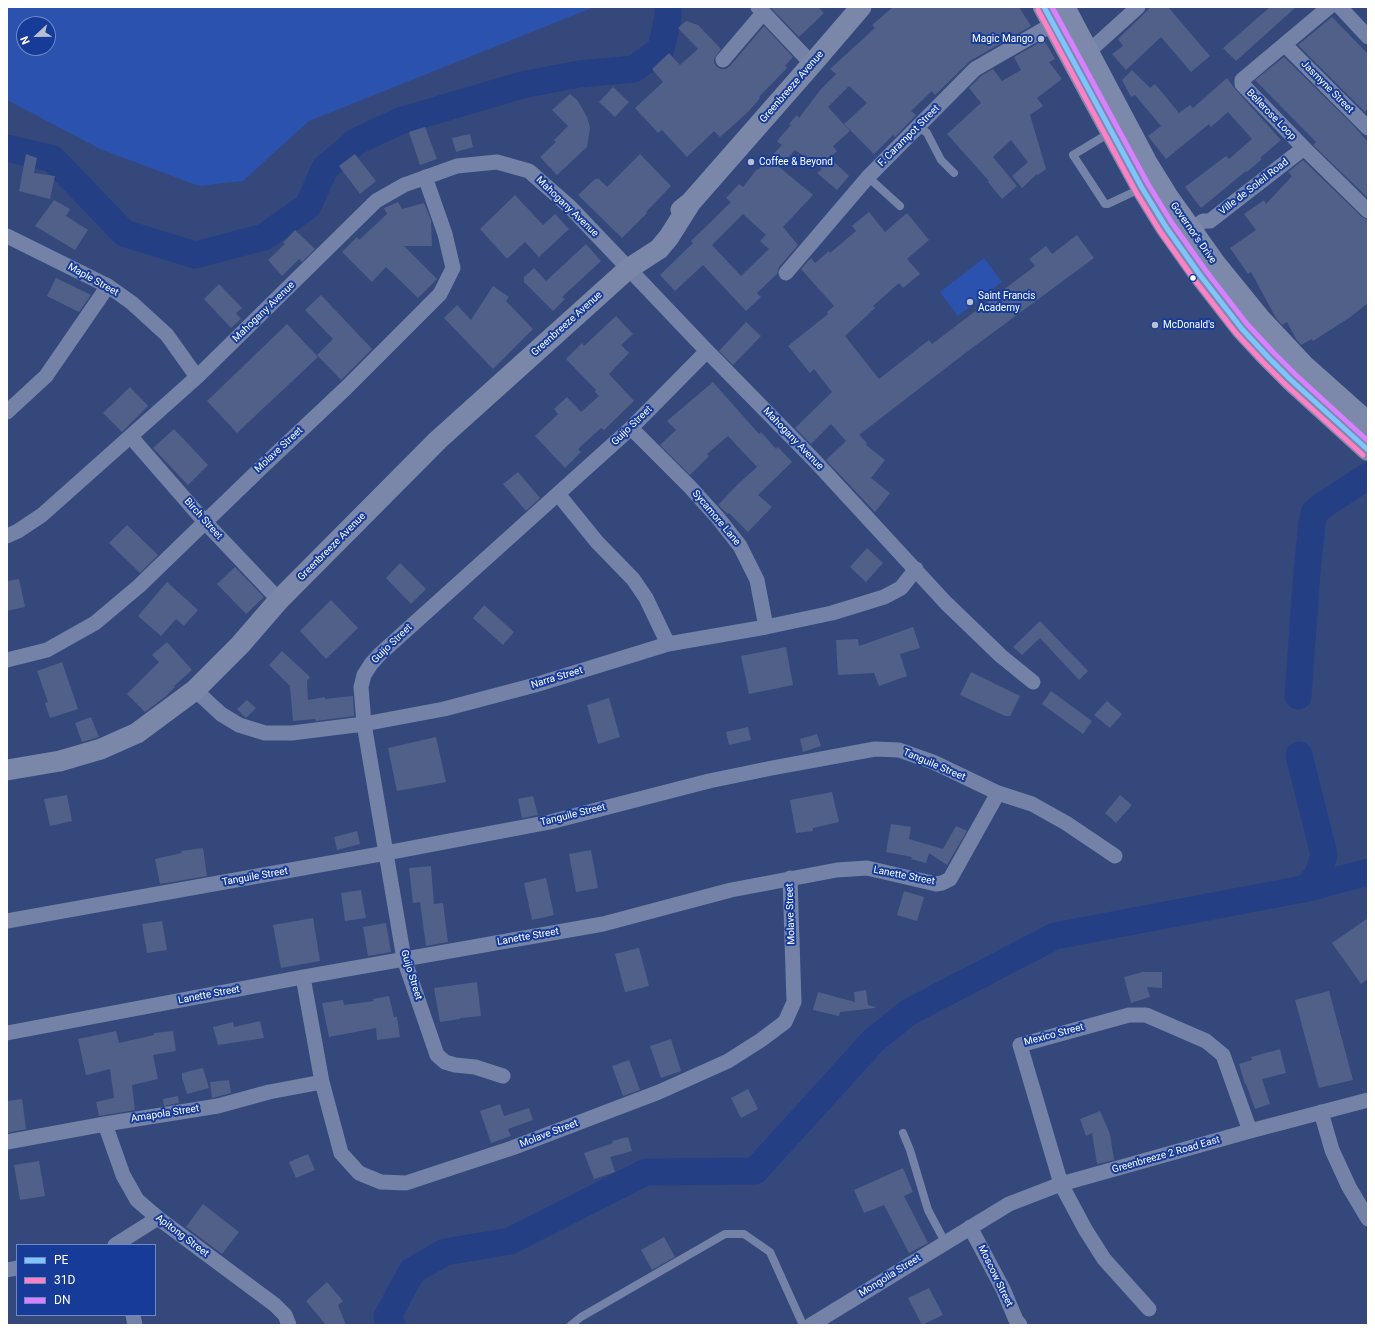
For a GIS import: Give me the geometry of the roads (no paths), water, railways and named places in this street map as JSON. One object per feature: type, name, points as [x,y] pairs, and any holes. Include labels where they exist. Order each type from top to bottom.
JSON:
[{"type":"main road","name":"Governor's Drive","points":[[1054,13],[1087,49],[1146,162],[1190,231],[1234,288],[1282,344],[1308,370],[1368,423]]},
{"type":"main road","name":"Governor's Drive","points":[[1054,13],[1111,132],[1142,188],[1190,231],[1224,306],[1268,357],[1300,389],[1368,450]]},
{"type":"street","name":"Greenbreeze Avenue","points":[[7,770],[60,761],[101,749],[137,733],[195,690],[240,645],[279,600],[438,440],[628,269],[655,233],[691,202],[860,7]]},
{"type":"street","points":[[1087,49],[1096,45],[1138,7]]},
{"type":"street","name":"Bellerose Loop","points":[[1329,7],[1242,80],[1242,84],[1300,145],[1368,211]]},
{"type":"street","points":[[1340,7],[1368,37]]},
{"type":"street","points":[[724,60],[761,10],[812,64]]},
{"type":"street","name":"F. Carampot Street","points":[[786,273],[868,177],[975,69],[1054,13]]},
{"type":"street","name":"Jasmyne Street","points":[[1285,45],[1368,128]]},
{"type":"street","name":"Ville de Soleil Road","points":[[1190,231],[1205,214],[1300,145]]},
{"type":"street","name":"Mahogany Avenue","points":[[7,536],[42,515],[197,377],[376,201],[404,185],[457,166],[497,162],[529,171],[570,207],[707,351],[814,460],[946,602],[1001,656],[1033,682]]},
{"type":"street","name":"Molave Street","points":[[7,660],[47,650],[95,623],[139,586],[346,388],[440,294],[453,268],[445,234],[425,177]]},
{"type":"street","name":"Maple Street","points":[[7,236],[108,286],[132,303],[167,335],[197,377]]},
{"type":"street","points":[[7,412],[46,376],[108,286]]},
{"type":"street","name":"Guijo Street","points":[[503,1076],[475,1068],[445,1062],[437,1055],[404,959],[364,724],[361,687],[364,675],[380,654],[631,428],[707,351]]},
{"type":"street","name":"Sycamore Lane","points":[[631,428],[690,487],[718,518],[740,546],[757,580],[766,627]]},
{"type":"street","name":"Birch Street","points":[[130,437],[205,522],[279,600]]},
{"type":"street","points":[[558,494],[597,542],[633,579],[646,598],[668,644]]},
{"type":"street","name":"Narra Street","points":[[195,690],[221,714],[239,725],[265,733],[292,732],[364,724],[444,709],[535,685],[668,644],[766,627],[832,613],[884,597],[901,588],[916,569]]},
{"type":"street","name":"Tanguile Street","points":[[7,921],[550,822],[709,781],[875,750],[899,750],[933,762],[998,793],[1032,804],[1066,823],[1115,856]]},
{"type":"street","name":"Lanette Street","points":[[7,1033],[302,977],[603,924],[731,890],[837,870],[867,868],[936,884],[942,883],[950,879],[998,793]]},
{"type":"street","name":"Molave Street","points":[[302,977],[322,1082],[341,1154],[359,1174],[381,1182],[406,1184],[512,1148],[659,1092],[728,1061],[761,1040],[785,1022],[794,1002],[790,878]]},
{"type":"street","name":"Mexico Street","points":[[1149,1309],[1104,1259],[1085,1229],[1061,1184],[1020,1045],[1129,1015],[1146,1015],[1206,1041],[1223,1055],[1250,1131]]},
{"type":"street","name":"Amapola Street","points":[[7,1142],[105,1124],[218,1106],[269,1092],[322,1082]]},
{"type":"street","name":"Greenbreeze 2 Road East","points":[[970,1227],[1009,1204],[1061,1184],[1250,1131],[1368,1100]]},
{"type":"street","points":[[1321,1112],[1332,1150],[1349,1187],[1368,1219]]},
{"type":"street","name":"Apitong Street","points":[[105,1124],[123,1175],[137,1200],[158,1218],[275,1305],[285,1315],[289,1325]]},
{"type":"street","points":[[119,1244],[158,1218]]},
{"type":"street","name":"Mongolia Street","points":[[811,1325],[970,1227]]},
{"type":"street","name":"Moscow Street","points":[[970,1227],[1003,1289],[1014,1323]]},
{"type":"lane","points":[[918,126],[927,133],[941,160],[954,173]]},
{"type":"lane","points":[[1111,132],[1072,154],[1105,204],[1142,188]]},
{"type":"lane","points":[[868,177],[900,206]]},
{"type":"lane","points":[[903,1133],[910,1150],[928,1210],[945,1242]]},
{"type":"lane","points":[[571,1325],[581,1317],[725,1234],[744,1234],[770,1252],[803,1325]]},
{"type":"waterway","points":[[7,148],[53,159],[124,233],[195,255],[264,237],[308,206],[325,168],[357,141],[400,121],[522,85],[579,74],[634,69],[661,49],[668,17],[668,7]]},
{"type":"waterway","points":[[1298,696],[1307,571],[1314,513],[1322,506],[1368,476]]},
{"type":"waterway","points":[[1299,755],[1324,854],[1319,872],[1308,888]]},
{"type":"waterway","points":[[392,1325],[387,1317],[412,1271],[445,1252],[510,1241],[646,1172],[755,1171],[874,1040],[909,1012],[1055,936],[1308,888],[1368,872]]},
{"type":"place","name":"Magic Mango","points":[[1041,39]]},
{"type":"place","name":"Coffee & Beyond","points":[[751,162]]},
{"type":"place","name":"Saint Francis Academy","points":[[970,302]]},
{"type":"place","name":"McDonald's","points":[[1155,325]]}]
